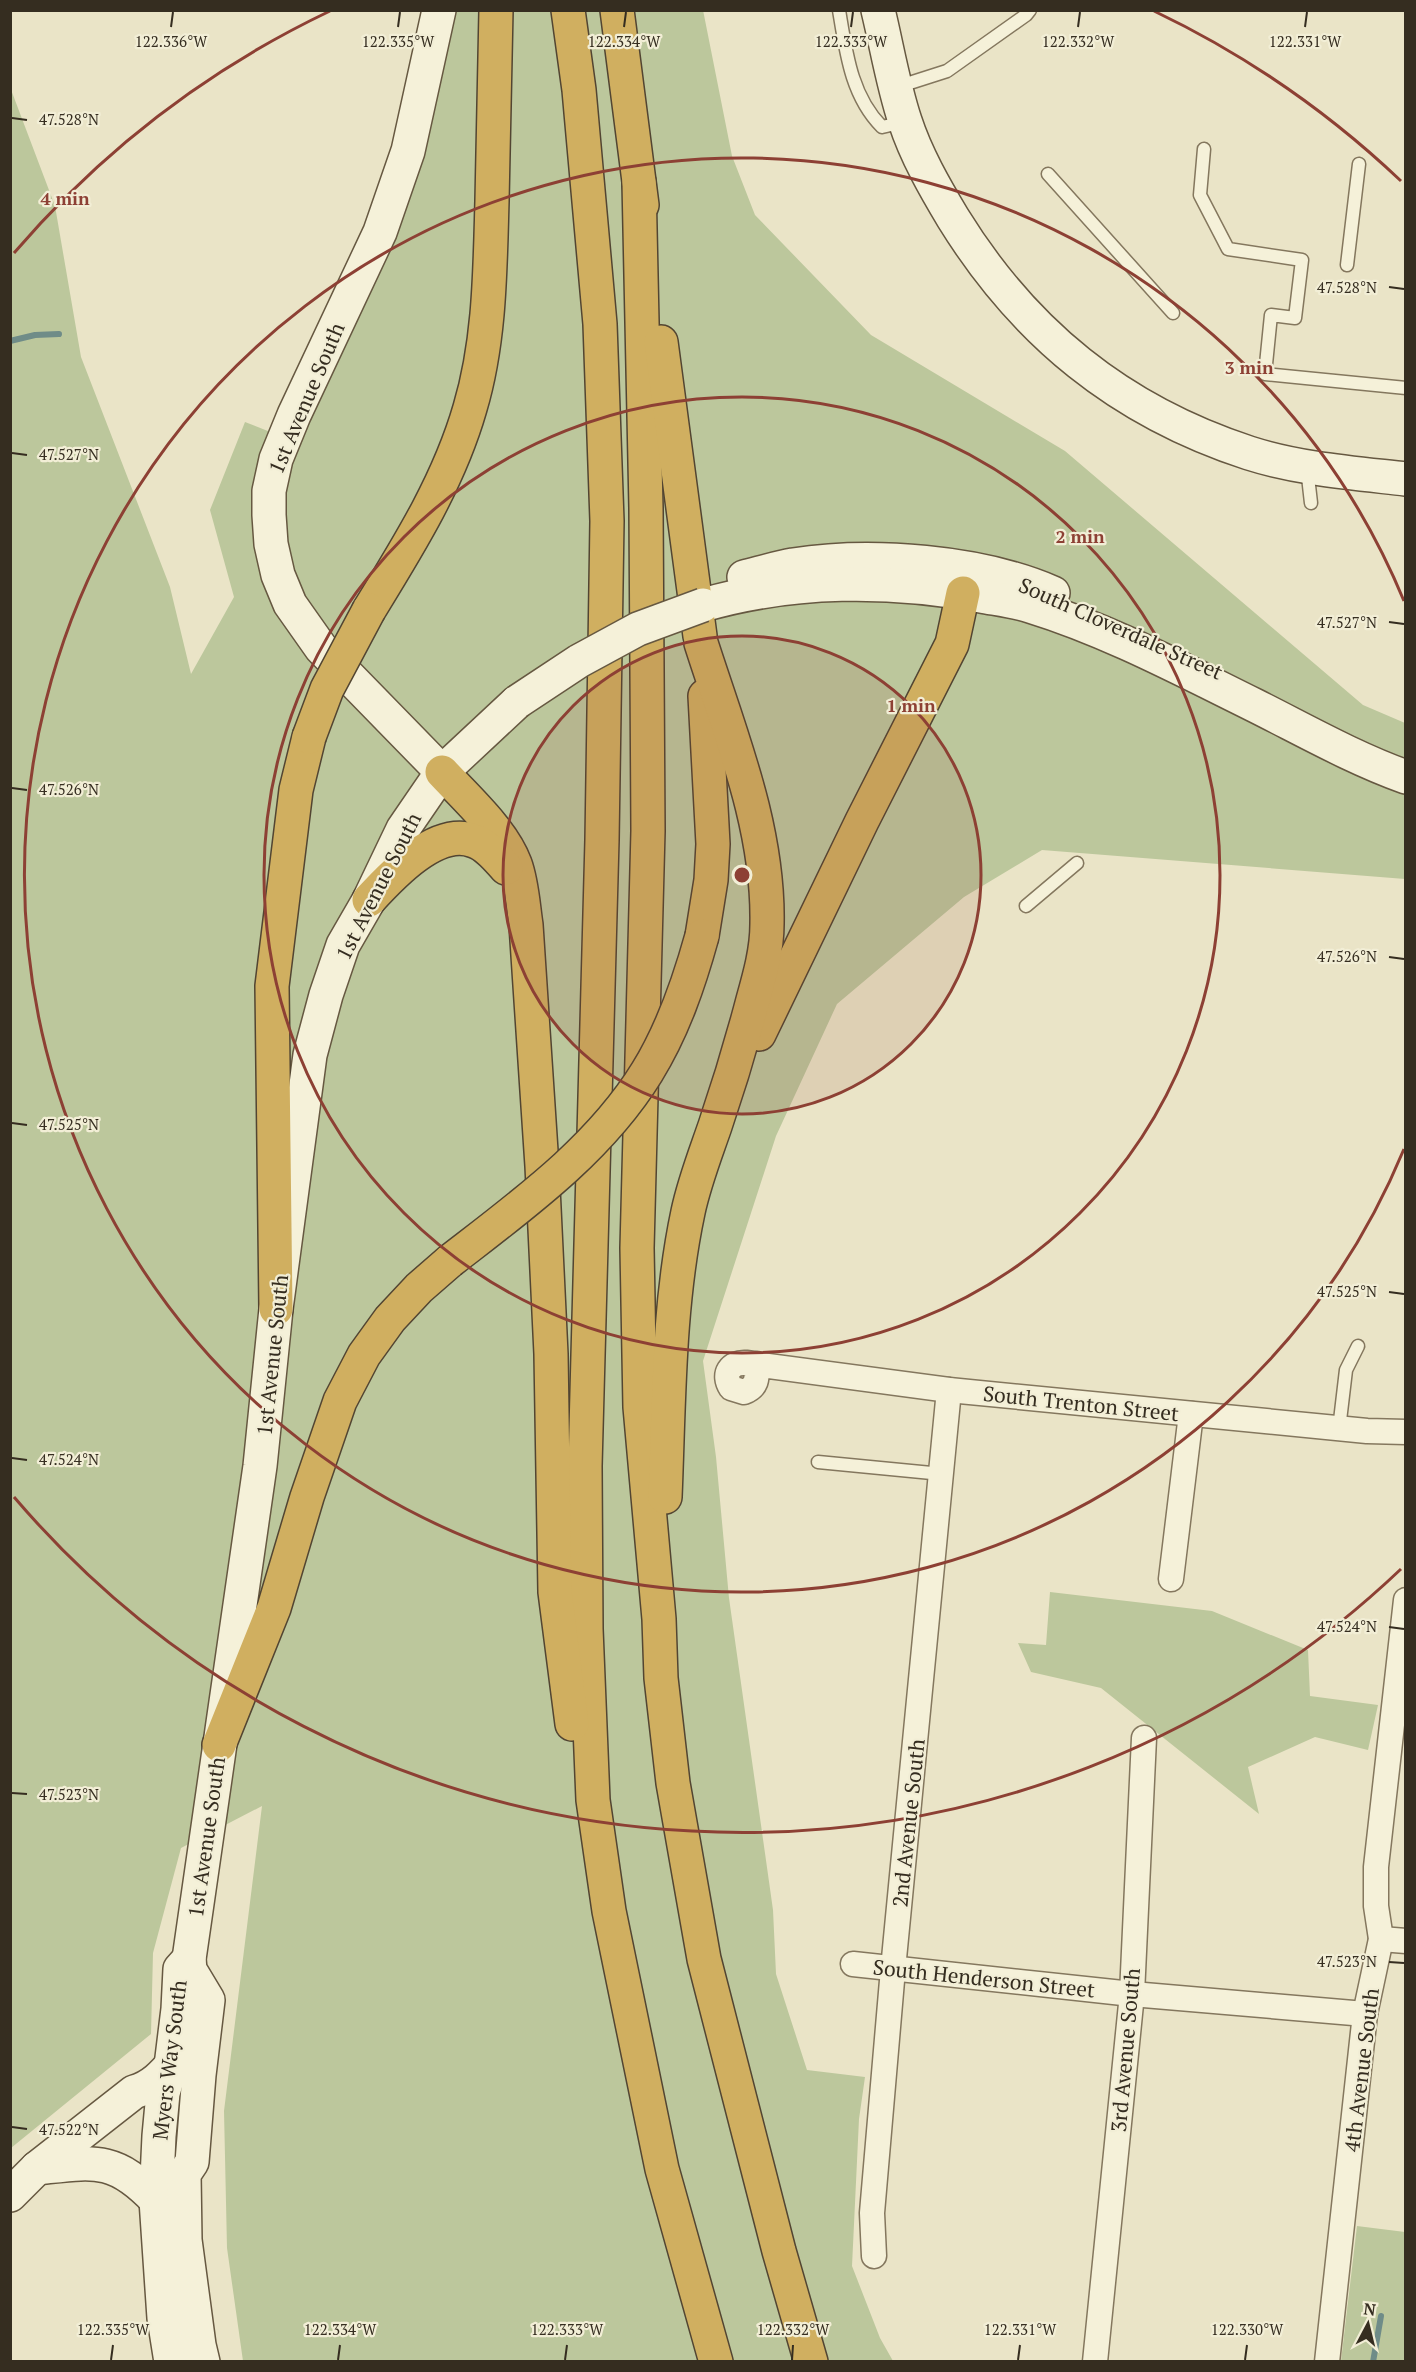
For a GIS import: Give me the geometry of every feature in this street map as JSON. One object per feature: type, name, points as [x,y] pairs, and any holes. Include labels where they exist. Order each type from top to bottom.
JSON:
[{"type":"highway","points":[[276,1309],[272,986],[297,790],[309,737],[327,689],[369,610],[436,496],[470,408],[478,376],[489,300],[496,10]]},
{"type":"highway","points":[[568,10],[580,102],[600,324],[607,521],[602,840],[585,1466],[586,1629],[593,1800],[609,1911],[662,2169],[717,2361]]},
{"type":"highway","points":[[219,1745],[274,1608],[307,1497],[340,1401],[364,1355],[390,1319],[419,1288],[567,1166],[608,1124],[647,1072],[670,1027],[689,982],[702,936],[711,880],[713,844],[701,643],[617,10]]},
{"type":"highway","points":[[639,182],[646,508],[648,831],[637,1315],[640,1407],[659,1619],[661,1678],[673,1783],[704,1959],[779,2251],[811,2361]]},
{"type":"highway","points":[[715,1125],[862,821],[952,644],[963,593]]},
{"type":"highway","points":[[659,1619],[674,1294],[697,1175],[715,1125],[762,966],[767,926],[765,867],[751,805],[701,643]]},
{"type":"highway","points":[[442,772],[505,846],[515,864],[521,885],[526,925],[547,1272],[555,1592],[567,1697],[577,1752],[593,1800]]},
{"type":"highway","points":[[369,900],[392,876],[424,851],[438,843],[453,839],[474,840],[485,847],[521,885]]},
{"type":"main road","name":"1st Avenue South","points":[[184,1969],[260,1466],[276,1309],[310,1055],[326,995],[343,945],[369,900],[403,829],[442,772],[321,648],[290,604],[278,575],[271,544],[268,491],[276,459],[294,414],[381,232],[408,151],[439,10]]},
{"type":"main road","points":[[878,10],[905,122],[940,198],[979,259],[1044,333],[1077,363],[1131,400],[1210,439],[1251,453],[1307,466],[1406,479]]},
{"type":"main road","name":"South Cloverdale Street","points":[[703,605],[744,577],[794,565],[874,560],[925,564],[995,574],[1038,586],[1158,640],[1251,687],[1283,720]]},
{"type":"main road","name":"South Cloverdale Street","points":[[442,772],[517,702],[579,662],[638,629],[737,595],[852,583],[912,586],[963,593],[1027,605],[1073,621],[1145,652],[1331,745],[1406,777]]},
{"type":"main road","points":[[126,2099],[128,2076],[140,2067],[154,2046],[164,2019],[165,2000],[184,1969]]},
{"type":"main road","name":"Myers Way South","points":[[171,2361],[164,2319],[156,2200],[163,2081],[184,1969],[190,1970],[208,2000],[192,2162],[184,2174],[185,2240],[199,2345],[204,2361]]},
{"type":"main road","points":[[10,2195],[37,2168],[134,2092],[163,2081],[191,2042],[202,2021],[208,2000]]},
{"type":"main road","points":[[163,2081],[175,2111],[176,2165],[184,2174]]},
{"type":"main road","points":[[37,2168],[90,2163],[108,2165],[124,2172],[141,2184],[156,2200]]},
{"type":"street","name":"South Trenton Street","points":[[757,1364],[949,1390],[1339,1428],[1406,1432]]},
{"type":"street","name":"2nd Avenue South","points":[[874,2256],[872,2213],[893,1970],[949,1390]]},
{"type":"street","points":[[1172,1579],[1191,1414]]},
{"type":"street","name":"4th Avenue South","points":[[1328,2361],[1365,2014],[1381,1939],[1376,1906],[1376,1867],[1406,1600]]},
{"type":"street","name":"3rd Avenue South","points":[[1095,2361],[1132,1994],[1144,1738]]},
{"type":"street","points":[[1381,1939],[1406,1941]]},
{"type":"street","name":"South Henderson Street","points":[[853,1964],[1132,1994],[1365,2014]]},
{"type":"lane","points":[[839,10],[846,53],[855,86],[873,118],[882,127],[905,122]]},
{"type":"lane","points":[[896,87],[947,71],[1030,10]]},
{"type":"lane","points":[[1204,148],[1200,195],[1228,249],[1302,260],[1295,318],[1271,315],[1265,374],[1406,388]]},
{"type":"lane","points":[[1347,265],[1359,164]]},
{"type":"lane","points":[[1048,174],[1173,312]]},
{"type":"lane","points":[[1307,466],[1311,503]]},
{"type":"lane","points":[[1026,906],[1077,862]]},
{"type":"lane","points":[[1339,1428],[1346,1370],[1358,1346]]},
{"type":"lane","points":[[818,1462],[942,1474]]},
{"type":"green space","points":[[703,10],[732,156],[755,215],[871,335],[1065,451],[1363,705],[1405,723],[1405,879],[1042,850],[964,897],[837,1004],[776,1136],[703,1361],[716,1457],[729,1598],[773,1910],[776,1974],[807,2070],[865,2077],[859,2119],[852,2266],[880,2338],[893,2361],[243,2361],[227,2248],[224,2111],[262,1806],[181,1848],[153,1953],[151,2034],[11,2148],[10,87],[55,206],[81,357],[170,587],[191,674],[234,597],[210,510],[245,422],[298,443],[452,11]]},
{"type":"green space","points":[[1050,1592],[1212,1611],[1308,1650],[1310,1696],[1378,1705],[1368,1750],[1315,1737],[1248,1767],[1259,1814],[1101,1688],[1031,1672],[1018,1643],[1046,1645]]},
{"type":"green space","points":[[1357,2226],[1405,2232],[1405,2361],[1341,2361]]},
{"type":"waterway","points":[[10,341],[35,335],[59,334]]},
{"type":"waterway","points":[[1373,2362],[1381,2316]]}]
